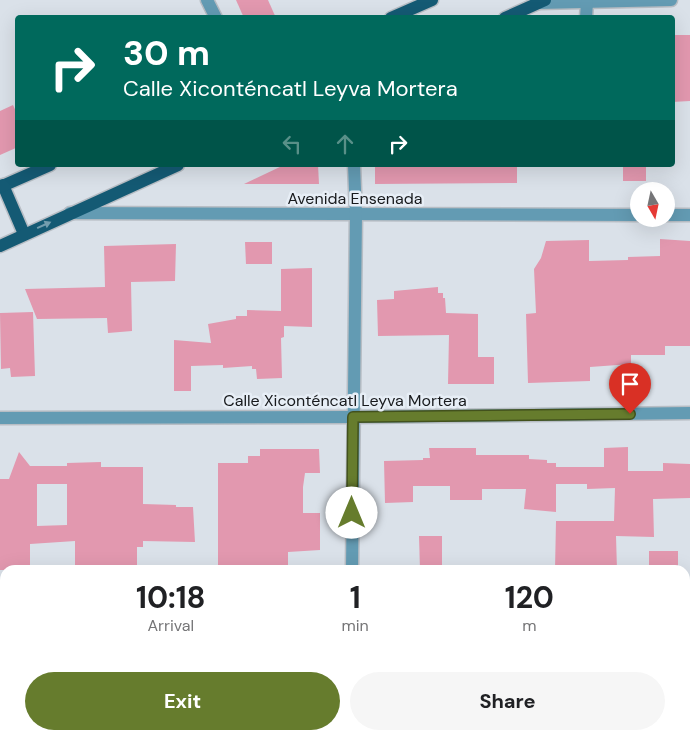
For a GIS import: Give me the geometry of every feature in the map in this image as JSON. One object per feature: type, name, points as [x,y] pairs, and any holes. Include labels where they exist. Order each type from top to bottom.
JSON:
[{"type":"main road","points":[[399,15],[432,0]]},
{"type":"main road","points":[[512,15],[542,1]]},
{"type":"main road","points":[[24,234],[2,186],[45,167]]},
{"type":"main road","points":[[0,246],[174,167]]},
{"type":"street","points":[[207,0],[214,15]]},
{"type":"street","points":[[542,1],[671,0]]},
{"type":"street","points":[[586,15],[587,2]]},
{"type":"street","points":[[352,565],[356,214],[354,167]]},
{"type":"street","name":"Avenida Ensenada","points":[[70,214],[630,215]]},
{"type":"street","points":[[675,215],[690,215]]},
{"type":"street","name":"Calle Xiconténcatl Leyva Mortera","points":[[0,418],[353,417],[690,413]]},
{"type":"building","points":[[236,0],[268,0],[275,15],[243,15]]},
{"type":"building","points":[[675,35],[690,35],[690,101],[675,102]]},
{"type":"building","points":[[13,105],[15,109],[15,148],[0,155],[0,111]]},
{"type":"building","points":[[280,167],[318,167],[319,184],[244,184]]},
{"type":"building","points":[[375,167],[517,167],[517,183],[375,184]]},
{"type":"building","points":[[623,167],[646,167],[646,181],[623,181]]},
{"type":"building","points":[[660,239],[690,241],[690,346],[665,346],[665,355],[631,355],[631,364],[590,367],[590,381],[528,383],[526,314],[536,313],[534,269],[541,258],[546,241],[589,240],[589,261],[628,260],[628,257],[660,256]]},
{"type":"building","points":[[245,242],[272,242],[272,264],[246,264]]},
{"type":"building","points":[[176,244],[175,281],[131,282],[132,331],[108,333],[107,318],[37,319],[25,289],[105,287],[104,246]]},
{"type":"building","points":[[312,268],[312,327],[284,326],[284,337],[281,338],[282,378],[257,379],[256,369],[252,369],[252,366],[223,368],[223,365],[191,366],[191,391],[174,391],[174,340],[211,343],[208,324],[236,319],[236,316],[247,316],[247,310],[281,311],[281,269]]},
{"type":"building","points":[[438,287],[438,293],[443,293],[443,298],[445,298],[446,313],[478,314],[478,357],[494,357],[494,384],[448,384],[449,335],[378,336],[377,300],[394,299],[394,291]]},
{"type":"building","points":[[33,312],[35,376],[11,377],[10,368],[1,369],[0,313]]},
{"type":"building","points":[[628,447],[628,471],[663,471],[663,463],[690,464],[690,498],[653,499],[654,537],[616,536],[617,565],[555,565],[556,521],[614,521],[615,488],[587,489],[587,484],[556,484],[556,512],[524,509],[526,489],[482,489],[482,500],[450,500],[450,486],[413,486],[413,502],[385,503],[384,461],[423,460],[423,458],[430,458],[429,448],[476,448],[476,455],[529,455],[529,459],[547,460],[547,463],[556,463],[556,467],[604,467],[604,448]]},
{"type":"building","points":[[260,449],[319,449],[320,473],[305,473],[303,513],[320,513],[320,550],[288,552],[288,565],[218,565],[218,463],[248,463],[248,456],[260,456]]},
{"type":"building","points":[[19,452],[30,466],[67,466],[67,463],[101,462],[101,467],[143,467],[143,504],[193,507],[195,542],[143,541],[143,547],[137,547],[137,565],[75,565],[75,541],[30,544],[30,565],[0,565],[0,479],[9,479]],"holes":[[[37,484],[67,484],[67,525],[37,526]]]},
{"type":"building","points":[[419,536],[442,536],[442,565],[420,565]]},
{"type":"building","points":[[649,551],[678,551],[678,565],[649,565]]},
{"type":"route","points":[[352,513],[353,417],[630,414]]}]
